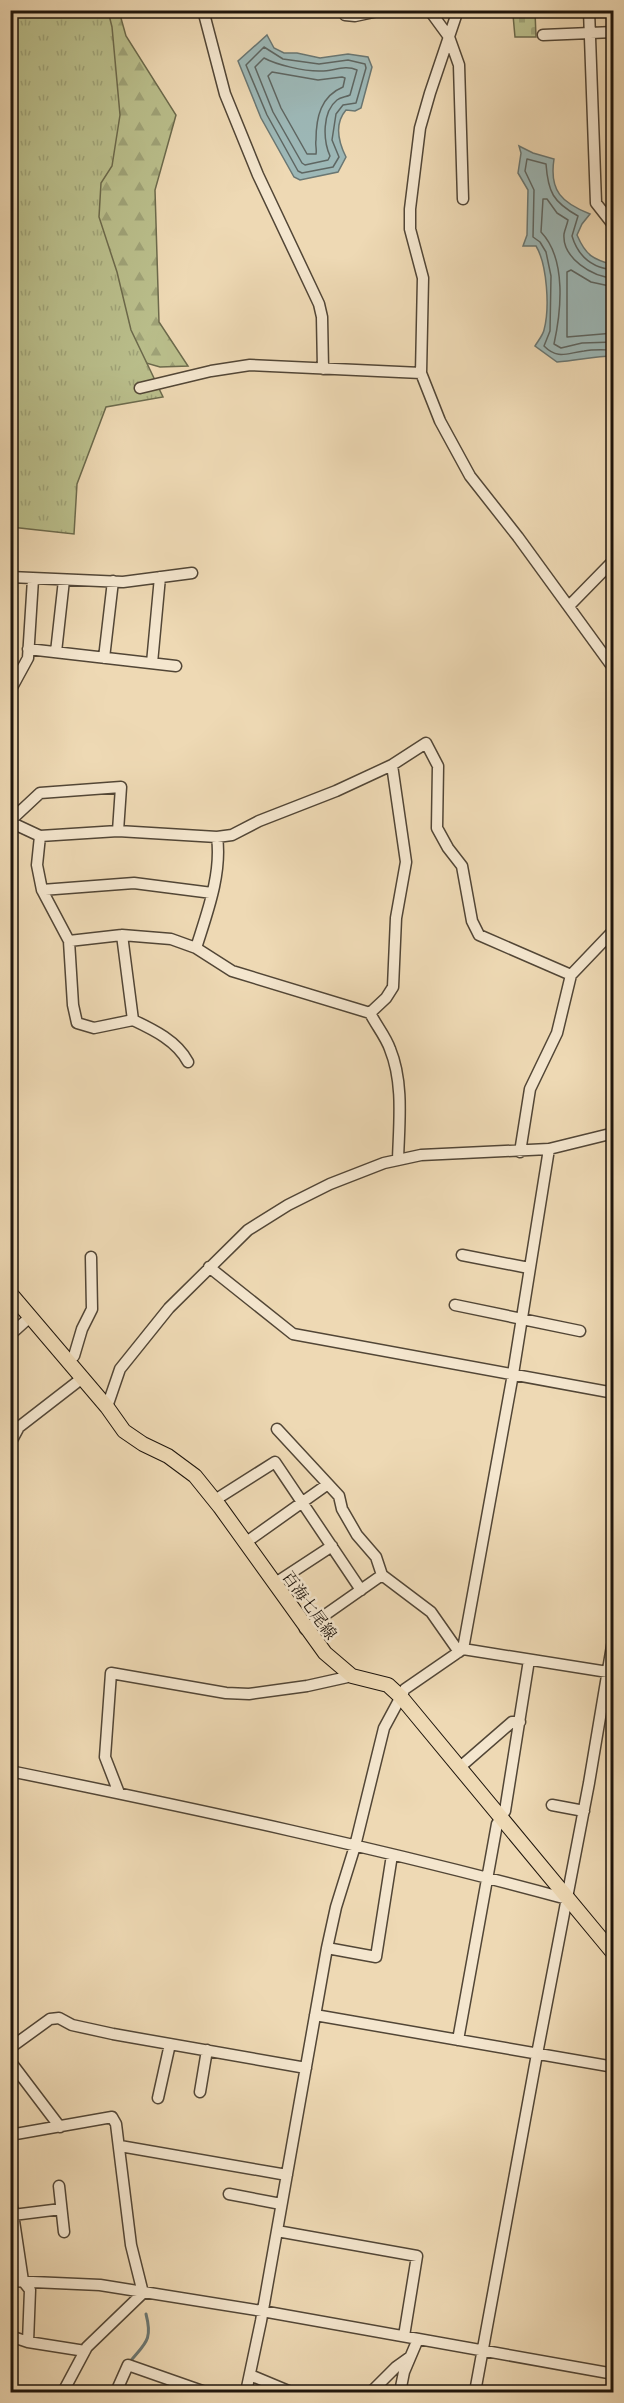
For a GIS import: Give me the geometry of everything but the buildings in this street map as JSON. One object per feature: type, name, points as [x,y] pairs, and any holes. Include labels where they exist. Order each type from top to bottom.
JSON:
[{"type":"main road","name":"百海七尾線","points":[[10,1293],[107,1407],[124,1431],[143,1444],[168,1456],[195,1476],[305,1629],[325,1653],[352,1676],[388,1685],[401,1697],[614,1954]]},
{"type":"street","points":[[203,10],[225,94],[258,175],[319,304],[322,317],[324,369]]},
{"type":"street","points":[[345,10],[345,15],[355,16],[383,10]]},
{"type":"street","points":[[427,10],[449,37],[459,65],[463,199]]},
{"type":"street","points":[[458,10],[429,93],[420,128],[410,209],[411,229],[423,278],[421,373],[440,422],[470,476],[614,669]]},
{"type":"street","points":[[589,10],[596,203],[614,226]]},
{"type":"street","points":[[543,35],[614,32]]},
{"type":"street","points":[[140,388],[212,371],[250,365],[421,373]]},
{"type":"street","points":[[569,606],[614,560]]},
{"type":"street","points":[[10,577],[113,582],[192,573]]},
{"type":"street","points":[[152,663],[160,577]]},
{"type":"street","points":[[10,691],[28,658],[33,579]]},
{"type":"street","points":[[56,652],[64,580]]},
{"type":"street","points":[[104,658],[113,582]]},
{"type":"street","points":[[28,649],[176,666]]},
{"type":"street","points":[[118,831],[121,787],[40,793],[10,822],[40,836],[118,831],[217,837],[232,835],[392,765],[426,743],[438,766],[437,828],[448,848],[462,866],[472,921],[479,935],[571,975]]},
{"type":"street","points":[[370,1013],[386,998],[393,987],[396,918],[405,874],[406,862],[392,765]]},
{"type":"street","points":[[40,836],[38,865],[42,890],[69,940],[73,1005],[77,1023],[94,1028],[133,1020],[158,1032],[184,1053],[189,1062]]},
{"type":"street","points":[[195,948],[212,893],[220,856],[217,837]]},
{"type":"street","points":[[42,890],[134,883],[212,893]]},
{"type":"street","points":[[520,1152],[530,1089],[557,1033],[571,975],[614,930]]},
{"type":"street","points":[[69,940],[122,935],[171,939],[195,948],[232,971],[370,1013],[390,1047],[395,1066],[399,1100],[398,1160]]},
{"type":"street","points":[[122,935],[133,1020]]},
{"type":"street","points":[[107,1407],[120,1369],[169,1308],[248,1230],[288,1205],[330,1184],[398,1160],[421,1155],[549,1149],[614,1133]]},
{"type":"street","points":[[461,1650],[513,1374],[549,1149]]},
{"type":"street","points":[[462,1256],[529,1268]]},
{"type":"street","points":[[65,1359],[74,1356],[82,1329],[92,1308],[91,1257]]},
{"type":"street","points":[[209,1267],[293,1334],[614,1393]]},
{"type":"street","points":[[455,1305],[580,1331]]},
{"type":"street","points":[[10,1335],[30,1317]]},
{"type":"street","points":[[11,1442],[20,1427],[81,1379]]},
{"type":"street","points":[[277,1429],[339,1496],[342,1509],[357,1535],[376,1557],[382,1575],[431,1612],[461,1650]]},
{"type":"street","points":[[214,1500],[274,1462],[361,1590]]},
{"type":"street","points":[[245,1543],[328,1484]]},
{"type":"street","points":[[274,1584],[332,1546]]},
{"type":"street","points":[[305,1629],[382,1575]]},
{"type":"street","points":[[475,2392],[610,1673],[614,1634]]},
{"type":"street","points":[[246,2392],[327,1948],[384,1728],[405,1689],[461,1650],[610,1673]]},
{"type":"street","points":[[458,2040],[497,1824],[505,1811],[529,1660]]},
{"type":"street","points":[[118,1793],[105,1757],[111,1673],[226,1693],[249,1694],[307,1686],[352,1676]]},
{"type":"street","points":[[459,1768],[512,1722],[520,1722]]},
{"type":"street","points":[[10,1771],[355,1846],[487,1877],[567,1899]]},
{"type":"street","points":[[552,1805],[584,1811]]},
{"type":"street","points":[[327,1948],[376,1957],[392,1855]]},
{"type":"street","points":[[315,2015],[614,2067]]},
{"type":"street","points":[[10,2048],[50,2019],[59,2018],[72,2025],[306,2068]]},
{"type":"street","points":[[158,2098],[170,2044]]},
{"type":"street","points":[[200,2092],[207,2050]]},
{"type":"street","points":[[10,2061],[60,2127]]},
{"type":"street","points":[[11,2137],[112,2117],[120,2146],[132,2245],[143,2292]]},
{"type":"street","points":[[120,2146],[287,2175]]},
{"type":"street","points":[[59,2186],[64,2232]]},
{"type":"street","points":[[10,2194],[23,2281],[30,2290],[28,2342]]},
{"type":"street","points":[[229,2194],[281,2204]]},
{"type":"street","points":[[13,2215],[61,2209]]},
{"type":"street","points":[[277,2231],[417,2256],[404,2336]]},
{"type":"street","points":[[10,2281],[100,2285],[262,2311],[614,2374]]},
{"type":"street","points":[[63,2392],[85,2351],[143,2292]]},
{"type":"street","points":[[10,2336],[28,2342],[85,2351]]},
{"type":"street","points":[[400,2392],[404,2372],[418,2339]]},
{"type":"street","points":[[371,2392],[396,2367],[410,2357]]},
{"type":"street","points":[[116,2392],[128,2365],[188,2390],[206,2392]]},
{"type":"street","points":[[250,2375],[291,2392]]},
{"type":"green space","points":[[10,11],[108,11],[112,27],[120,115],[112,166],[101,183],[99,217],[117,272],[131,330],[163,397],[106,407],[77,484],[74,534],[11,527]]},
{"type":"green space","points":[[11,11],[119,11],[126,36],[176,115],[155,190],[159,322],[188,366],[160,367],[132,359]]},
{"type":"green space","points":[[461,11],[535,11],[536,37],[515,37],[513,15]]},
{"type":"water","points":[[267,35],[274,48],[284,53],[320,58],[348,54],[368,57],[372,67],[361,108],[355,111],[346,110],[340,121],[341,146],[346,157],[338,172],[300,180],[294,177],[261,118],[238,61]]},
{"type":"water","points":[[519,146],[554,159],[556,188],[565,200],[590,214],[577,235],[580,242],[591,256],[613,265],[613,356],[557,362],[535,346],[546,321],[546,286],[543,264],[536,246],[523,246],[527,235],[528,190],[518,173],[521,153]]},
{"type":"waterway","points":[[129,2363],[148,2336],[146,2314]]}]
